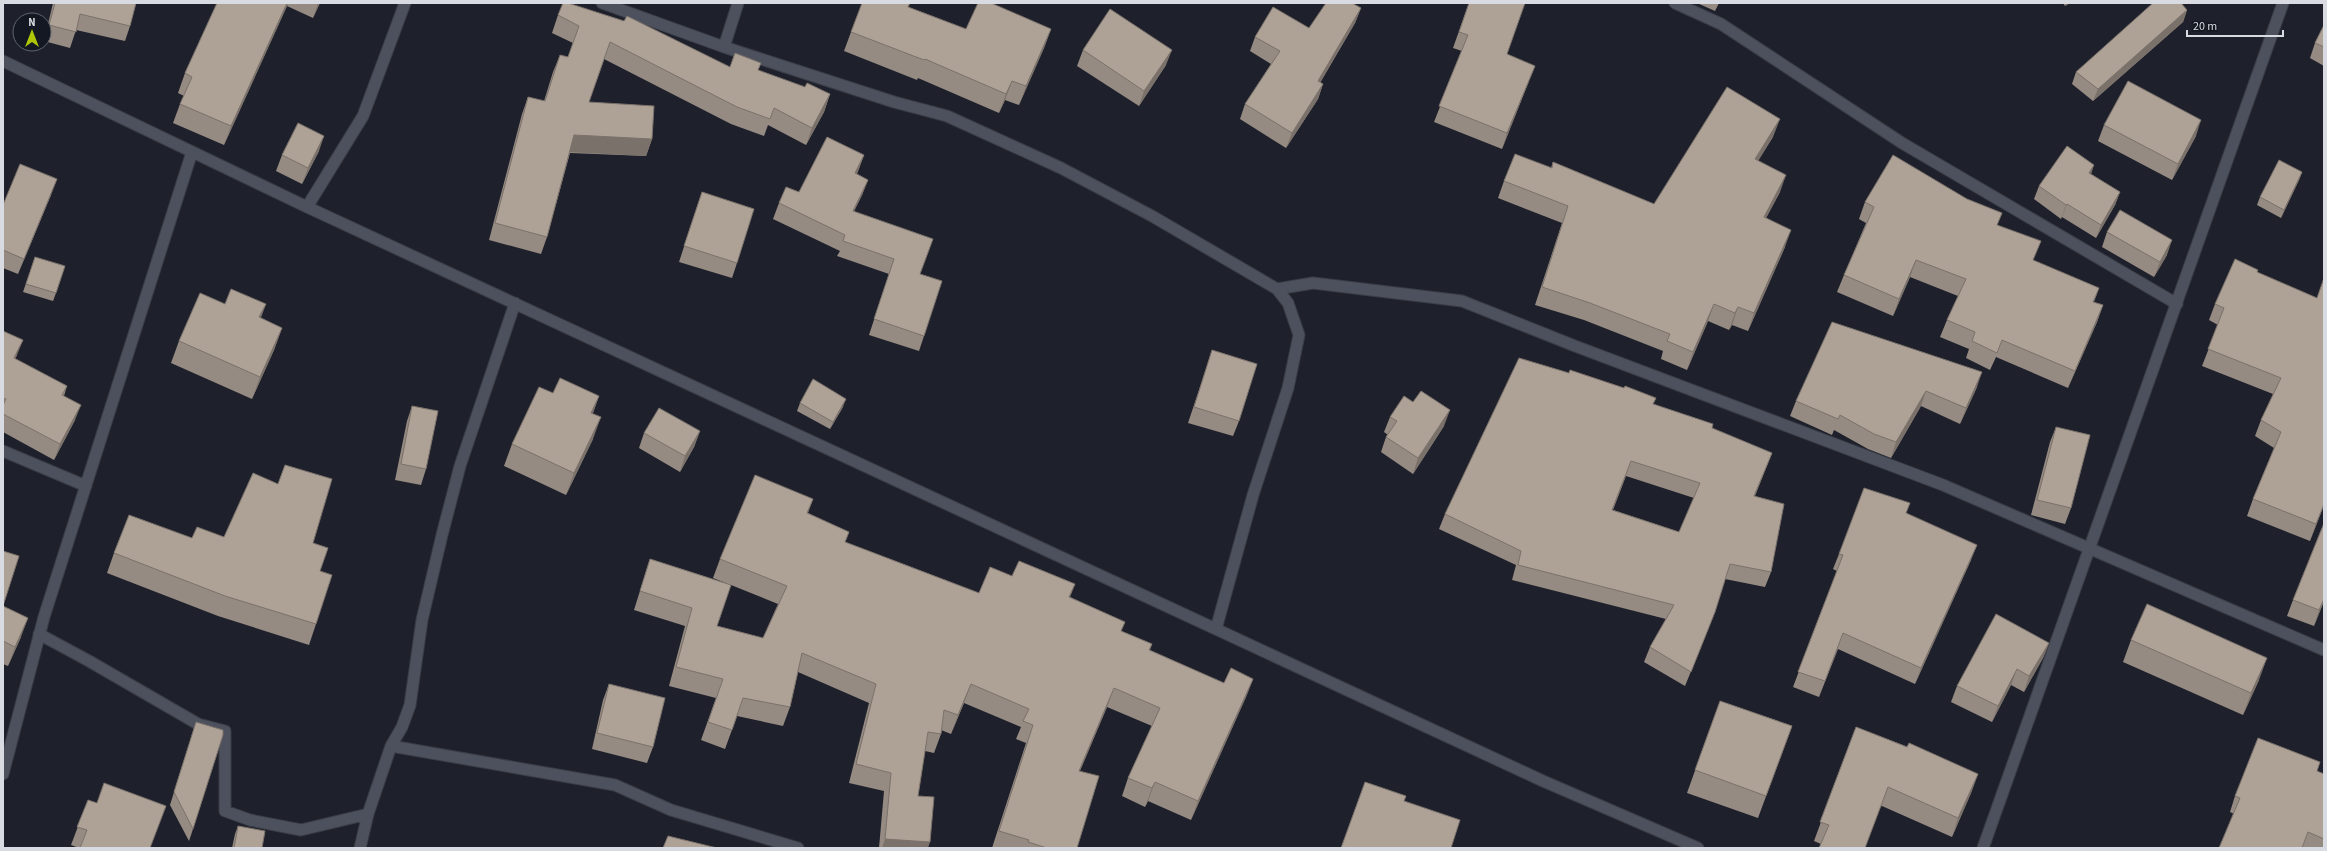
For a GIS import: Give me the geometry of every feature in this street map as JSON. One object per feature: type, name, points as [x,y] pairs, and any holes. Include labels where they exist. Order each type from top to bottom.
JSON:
[{"type":"street","points":[[307,208],[363,116],[405,3]]},
{"type":"street","points":[[602,3],[724,47],[894,102],[947,116],[1060,168],[1152,216],[1277,290],[1288,303],[1299,335],[1288,388],[1253,496],[1216,629]]},
{"type":"street","points":[[724,47],[738,3]]},
{"type":"street","points":[[1675,3],[1721,24],[1902,142],[2177,304]]},
{"type":"street","points":[[1983,848],[2283,3]]},
{"type":"street","points":[[3,62],[307,208],[515,303],[1543,781],[1698,848]]},
{"type":"street","points":[[3,774],[39,634],[192,152]]},
{"type":"street","points":[[1277,290],[1313,282],[1462,301],[1582,349],[1943,485],[2090,550],[2324,650]]},
{"type":"street","points":[[360,848],[368,814],[391,746],[402,727],[410,705],[422,620],[460,466],[515,303]]},
{"type":"street","points":[[3,452],[86,486]]},
{"type":"street","points":[[39,634],[89,660],[198,724],[225,731],[225,811],[250,820],[301,830],[368,814]]},
{"type":"street","points":[[391,746],[615,785],[671,810],[798,848]]},
{"type":"building","points":[[55,3],[136,3],[130,26],[80,14],[76,32],[52,26],[52,14]]},
{"type":"building","points":[[217,3],[287,3],[231,126],[180,104],[192,77],[185,73]]},
{"type":"building","points":[[563,3],[568,3],[624,21],[627,16],[730,67],[735,53],[761,63],[758,70],[805,87],[807,83],[830,94],[812,128],[774,108],[770,119],[737,107],[610,42],[589,102],[654,106],[652,139],[574,135],[547,237],[495,223],[528,97],[545,101],[560,55],[568,57],[579,26],[558,15]]},
{"type":"building","points":[[862,3],[910,3],[908,7],[966,29],[978,3],[991,3],[1051,29],[1026,86],[1012,81],[1006,94],[925,59],[924,60],[851,32]]},
{"type":"building","points":[[1326,3],[1352,3],[1361,8],[1318,81],[1323,84],[1292,133],[1245,104],[1280,51],[1255,37],[1273,7],[1309,28]]},
{"type":"building","points":[[1469,3],[1525,3],[1507,54],[1535,66],[1507,133],[1439,106],[1468,35],[1459,32]]},
{"type":"building","points":[[2153,3],[2181,3],[2187,10],[2098,89],[2076,72]]},
{"type":"building","points":[[1110,9],[1172,50],[1144,91],[1083,50]]},
{"type":"building","points":[[2324,25],[2324,47],[2315,43]]},
{"type":"building","points":[[2128,81],[2201,120],[2178,164],[2104,125]]},
{"type":"building","points":[[1727,87],[1780,119],[1755,159],[1786,175],[1764,217],[1791,230],[1754,313],[1738,307],[1735,313],[1714,304],[1693,352],[1667,341],[1670,334],[1590,303],[1542,287],[1568,206],[1504,181],[1515,154],[1552,168],[1553,162],[1654,204]]},
{"type":"building","points":[[298,123],[324,136],[308,168],[282,155]]},
{"type":"building","points":[[827,137],[864,155],[855,173],[868,180],[853,211],[933,239],[920,274],[942,281],[924,336],[874,319],[894,259],[843,241],[845,235],[779,203],[786,187],[799,192]]},
{"type":"building","points":[[2067,146],[2094,165],[2089,173],[2120,192],[2101,225],[2067,204],[2066,205],[2039,186]]},
{"type":"building","points":[[1893,155],[1967,199],[2002,213],[1997,225],[2041,241],[2033,260],[2099,288],[2093,302],[2103,305],[2075,371],[2002,340],[1997,353],[1972,341],[1975,332],[1947,320],[1966,279],[1916,260],[1899,299],[1844,275],[1874,207],[1865,202]]},
{"type":"building","points":[[2279,160],[2302,172],[2284,210],[2260,197]]},
{"type":"building","points":[[20,164],[57,179],[24,259],[3,250],[3,205]]},
{"type":"building","points":[[702,192],[754,209],[737,263],[684,246]]},
{"type":"building","points":[[2120,210],[2172,240],[2160,262],[2107,232]]},
{"type":"building","points":[[35,257],[65,266],[56,293],[26,284]]},
{"type":"building","points":[[2235,259],[2258,270],[2257,272],[2317,298],[2324,278],[2324,504],[2316,524],[2253,499],[2281,432],[2261,420],[2281,378],[2208,349],[2224,308],[2215,304]]},
{"type":"building","points":[[231,289],[266,304],[259,317],[282,328],[260,377],[179,341],[200,293],[225,304]]},
{"type":"building","points":[[1832,322],[1982,372],[1966,408],[1926,391],[1896,442],[1874,434],[1840,415],[1838,419],[1796,401]]},
{"type":"building","points":[[3,331],[23,340],[14,358],[67,386],[62,395],[81,405],[60,444],[3,414],[3,405],[6,399],[3,398]]},
{"type":"building","points":[[1212,350],[1257,364],[1239,421],[1194,407]]},
{"type":"building","points":[[1519,358],[1569,373],[1570,370],[1624,388],[1625,386],[1656,398],[1653,404],[1713,424],[1712,428],[1772,453],[1754,496],[1784,504],[1771,572],[1730,564],[1715,612],[1691,672],[1650,647],[1674,605],[1518,565],[1521,551],[1445,514]],"holes":[[[1631,461],[1700,483],[1679,532],[1612,510]]]},
{"type":"building","points":[[560,378],[599,396],[591,413],[601,417],[574,473],[512,444],[539,387],[553,393]]},
{"type":"building","points":[[813,379],[846,399],[833,422],[800,403]]},
{"type":"building","points":[[1421,391],[1450,410],[1418,458],[1386,437],[1397,421],[1390,417],[1404,396],[1413,402]]},
{"type":"building","points":[[412,406],[438,411],[426,469],[401,464]]},
{"type":"building","points":[[659,408],[700,431],[685,456],[644,433]]},
{"type":"building","points":[[2056,427],[2090,435],[2071,508],[2037,500]]},
{"type":"building","points":[[285,465],[332,479],[313,543],[328,548],[320,571],[332,575],[316,624],[225,596],[114,553],[129,515],[192,538],[197,527],[224,537],[253,473],[278,484]]},
{"type":"building","points":[[755,475],[813,499],[807,513],[849,532],[845,542],[979,593],[990,567],[1012,576],[1019,561],[1075,584],[1069,597],[1125,622],[1121,631],[1152,644],[1149,650],[1224,683],[1231,668],[1253,679],[1198,801],[1155,782],[1152,788],[1128,778],[1160,708],[1114,688],[1079,771],[1099,776],[1077,848],[1047,848],[1028,842],[1029,840],[999,831],[1033,725],[1023,721],[1029,709],[971,684],[958,715],[944,710],[941,734],[928,732],[918,796],[934,797],[930,842],[885,839],[891,773],[856,764],[876,684],[802,653],[790,707],[743,698],[732,730],[708,722],[723,679],[676,667],[692,608],[640,591],[650,559],[731,585],[717,626],[763,638],[787,586],[720,559]]},
{"type":"building","points":[[1864,488],[1910,503],[1906,513],[1977,545],[1921,668],[1843,633],[1825,681],[1798,672],[1843,555],[1839,554]]},
{"type":"building","points":[[2324,523],[2324,599],[2319,610],[2293,600]]},
{"type":"building","points":[[3,551],[19,556],[3,606]]},
{"type":"building","points":[[2147,604],[2267,658],[2251,693],[2131,640]]},
{"type":"building","points":[[3,606],[28,618],[15,647],[3,641]]},
{"type":"building","points":[[1996,614],[2049,643],[2029,676],[2017,669],[1998,706],[1957,686]]},
{"type":"building","points":[[609,684],[665,698],[653,747],[597,733]]},
{"type":"building","points":[[1720,701],[1792,726],[1766,796],[1695,770]]},
{"type":"building","points":[[196,722],[223,730],[223,735],[193,829],[174,792]]},
{"type":"building","points":[[1856,727],[1907,747],[1909,743],[1978,774],[1958,818],[1888,787],[1865,848],[1819,848],[1829,825],[1820,822]]},
{"type":"building","points":[[2258,738],[2320,762],[2317,771],[2324,774],[2324,839],[2308,832],[2302,848],[2219,848],[2240,798],[2235,796]]},
{"type":"building","points":[[1365,782],[1406,796],[1404,801],[1460,820],[1451,848],[1341,848]]},
{"type":"building","points":[[104,783],[166,806],[150,848],[80,848],[87,830],[77,827],[88,800],[97,803]]},
{"type":"building","points":[[238,826],[265,831],[262,848],[234,848]]},
{"type":"building","points":[[668,836],[717,848],[663,848]]}]
